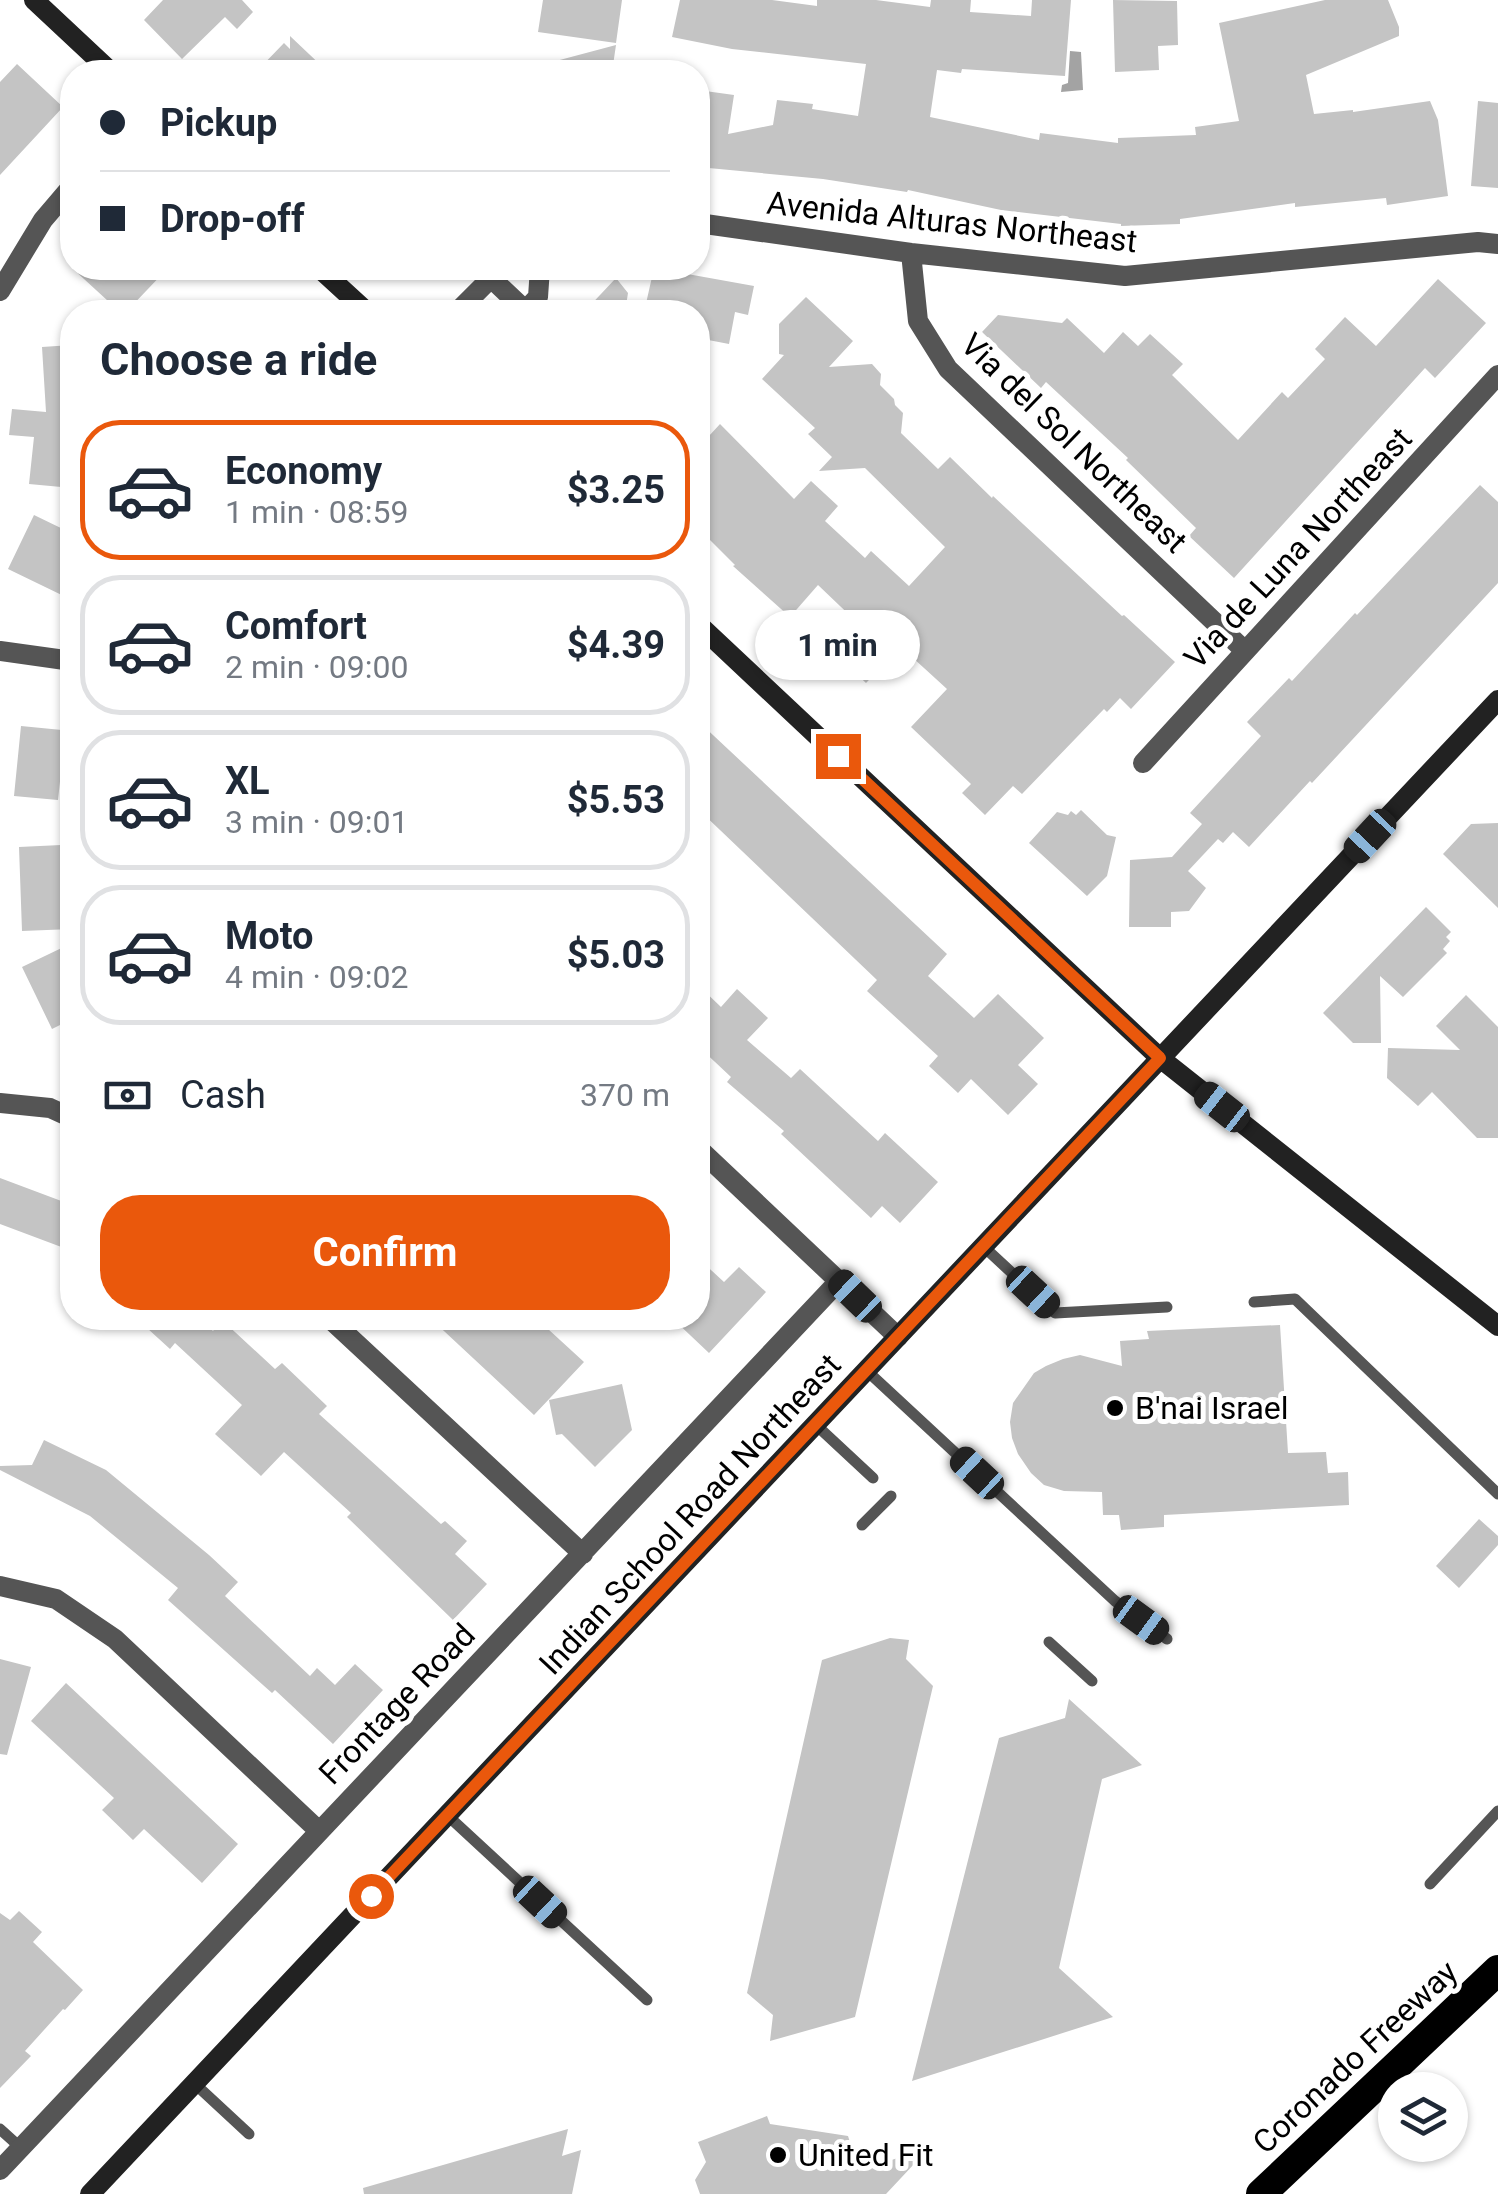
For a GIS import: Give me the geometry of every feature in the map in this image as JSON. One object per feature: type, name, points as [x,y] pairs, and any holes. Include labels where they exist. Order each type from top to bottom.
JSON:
[{"type":"highway","name":"Coronado Freeway","points":[[1261,2194],[1498,1970]]},
{"type":"street","points":[[34,0],[98,60]]},
{"type":"street","points":[[0,291],[42,220],[60,200]]},
{"type":"street","name":"Avenida Alturas Northeast","points":[[710,226],[1125,276],[1478,242],[1498,244]]},
{"type":"street","name":"Via del Sol Northeast","points":[[911,253],[918,321],[948,369],[1244,650]]},
{"type":"street","points":[[332,280],[354,300]]},
{"type":"street","points":[[469,300],[489,280]]},
{"type":"street","name":"Via de Luna Northeast","points":[[1142,763],[1498,376]]},
{"type":"street","points":[[710,635],[1160,1058],[1498,1326]]},
{"type":"street","points":[[0,652],[60,660]]},
{"type":"street","name":"Indian School Road Northeast","points":[[90,2194],[1498,700]]},
{"type":"street","points":[[0,1102],[60,1113]]},
{"type":"street","points":[[710,1159],[898,1336]]},
{"type":"street","name":"Frontage Road","points":[[0,2170],[839,1281]]},
{"type":"street","points":[[343,1330],[583,1554]]},
{"type":"street","points":[[0,1586],[56,1599],[116,1639],[318,1830]]},
{"type":"lane","points":[[983,1246],[1054,1313],[1167,1307]]},
{"type":"lane","points":[[1254,1302],[1295,1299],[1498,1494]]},
{"type":"lane","points":[[866,1370],[1114,1601],[1167,1639]]},
{"type":"lane","points":[[815,1424],[873,1478]]},
{"type":"lane","points":[[862,1524],[891,1496]]},
{"type":"lane","points":[[1049,1642],[1092,1682]]},
{"type":"lane","points":[[1430,1884],[1498,1812]]},
{"type":"lane","points":[[446,1815],[647,2000]]},
{"type":"lane","points":[[194,2083],[249,2134]]},
{"type":"lane","points":[[0,2129],[21,2148]]},
{"type":"shaded area","points":[[1070,51],[1081,52],[1083,90],[1061,92],[1062,85],[1068,83]]},
{"type":"building","points":[[163,0],[242,0],[253,12],[237,29],[225,17],[182,59],[144,20]]},
{"type":"building","points":[[543,0],[622,0],[616,43],[538,32]]},
{"type":"building","points":[[680,0],[772,0],[817,6],[817,0],[876,0],[930,7],[931,0],[971,0],[970,12],[1031,16],[1032,0],[1071,0],[1065,76],[937,70],[930,117],[1039,140],[1040,133],[1118,143],[1118,138],[1196,135],[1195,127],[1239,121],[1219,23],[1325,0],[1388,0],[1399,36],[1306,75],[1314,114],[1430,101],[1438,120],[1448,196],[1387,205],[1386,198],[1295,207],[1295,203],[1180,219],[1180,224],[1121,226],[1001,210],[908,190],[710,168],[710,92],[734,95],[728,134],[773,125],[777,100],[813,104],[812,109],[858,116],[866,64],[732,49],[672,37]]},
{"type":"building","points":[[1113,0],[1177,1],[1178,45],[1158,46],[1159,70],[1115,72]]},
{"type":"building","points":[[290,36],[315,60],[268,60],[284,43],[290,49]]},
{"type":"building","points":[[616,45],[614,60],[560,60]]},
{"type":"building","points":[[17,64],[60,104],[60,110],[0,175],[0,82]]},
{"type":"building","points":[[1478,101],[1498,103],[1498,188],[1471,186]]},
{"type":"building","points":[[710,278],[754,286],[748,315],[735,312],[729,344],[710,340],[710,300],[647,300],[651,280]]},
{"type":"building","points":[[1438,279],[1486,323],[1435,378],[1425,368],[1234,578],[1189,536],[1196,528],[1128,458],[1046,382],[1041,388],[982,332],[998,315],[1062,323],[1067,318],[1104,353],[1123,332],[1138,346],[1150,334],[1183,364],[1172,375],[1238,440],[1282,392],[1288,398],[1325,359],[1315,349],[1345,317],[1376,346]]},
{"type":"building","points":[[85,280],[157,280],[137,300],[107,300]]},
{"type":"building","points":[[614,280],[628,293],[627,300],[595,300]]},
{"type":"building","points":[[806,297],[853,341],[829,367],[872,364],[881,374],[880,385],[903,413],[901,433],[938,469],[950,457],[1175,662],[1131,709],[1120,698],[1107,712],[1104,709],[1022,794],[1013,786],[985,815],[962,793],[971,784],[911,727],[947,689],[901,647],[866,683],[836,654],[862,627],[818,585],[790,617],[710,540],[710,435],[720,424],[794,499],[811,481],[838,506],[825,521],[865,558],[871,551],[909,586],[945,547],[865,468],[819,471],[832,457],[808,434],[815,428],[762,379],[784,355],[779,354],[779,324]]},
{"type":"building","points":[[60,346],[60,487],[29,484],[34,437],[9,435],[12,409],[46,412],[42,347]]},
{"type":"building","points":[[1480,485],[1498,502],[1498,583],[1249,847],[1233,832],[1223,843],[1218,839],[1188,871],[1206,888],[1189,911],[1171,912],[1171,927],[1129,927],[1130,860],[1172,857],[1202,824],[1190,813],[1261,736],[1247,722],[1357,615]]},
{"type":"building","points":[[34,515],[60,528],[60,594],[8,569]]},
{"type":"building","points":[[21,726],[60,730],[58,800],[14,796]]},
{"type":"building","points":[[710,732],[947,954],[928,976],[974,1018],[998,994],[1044,1038],[1018,1065],[1038,1084],[1008,1115],[971,1079],[958,1093],[929,1066],[938,1056],[867,991],[877,980],[710,820]]},
{"type":"building","points":[[1081,810],[1107,835],[1116,837],[1107,876],[1087,896],[1029,843],[1057,812],[1068,815],[1071,811],[1076,815]]},
{"type":"building","points":[[1498,823],[1498,908],[1443,854],[1471,824]]},
{"type":"building","points":[[60,845],[60,929],[22,931],[19,847]]},
{"type":"building","points":[[1426,907],[1451,932],[1443,949],[1447,953],[1403,997],[1380,976],[1381,1043],[1353,1043],[1323,1013]]},
{"type":"building","points":[[60,949],[60,1025],[52,1029],[22,967]]},
{"type":"building","points":[[737,989],[768,1018],[747,1040],[791,1078],[800,1069],[878,1141],[885,1133],[938,1182],[900,1223],[882,1206],[871,1218],[781,1134],[784,1131],[727,1082],[731,1077],[710,1057],[710,996],[721,1007]]},
{"type":"building","points":[[1466,995],[1498,1027],[1498,1138],[1477,1138],[1432,1092],[1418,1106],[1387,1078],[1388,1048],[1460,1050],[1436,1026]]},
{"type":"building","points":[[0,1178],[60,1200],[60,1246],[0,1224]]},
{"type":"building","points":[[739,1267],[766,1292],[709,1353],[685,1330],[710,1330],[710,1269],[724,1282]]},
{"type":"building","points":[[1280,1325],[1288,1453],[1326,1452],[1328,1473],[1348,1472],[1349,1505],[1164,1515],[1164,1527],[1121,1530],[1119,1515],[1103,1515],[1102,1492],[1064,1491],[1044,1485],[1018,1454],[1010,1422],[1013,1403],[1034,1373],[1046,1366],[1080,1355],[1122,1366],[1120,1341],[1149,1339],[1147,1331]]},
{"type":"building","points":[[149,1330],[233,1330],[275,1369],[282,1363],[327,1406],[319,1414],[441,1524],[445,1521],[467,1541],[455,1554],[487,1584],[453,1620],[347,1517],[351,1513],[284,1452],[261,1476],[215,1434],[242,1405],[175,1343],[170,1349]]},
{"type":"building","points":[[443,1330],[549,1330],[584,1362],[534,1415]]},
{"type":"building","points":[[622,1384],[632,1430],[595,1467],[562,1434],[556,1435],[549,1400]]},
{"type":"building","points":[[44,1440],[106,1470],[209,1555],[238,1582],[225,1596],[310,1676],[317,1668],[335,1685],[355,1664],[383,1690],[333,1744],[168,1600],[178,1588],[90,1516],[0,1470],[0,1466],[32,1465]]},
{"type":"building","points":[[1479,1519],[1498,1536],[1498,1545],[1459,1588],[1436,1566]]},
{"type":"building","points":[[890,1638],[909,1640],[906,1659],[933,1686],[855,2017],[770,2041],[773,2015],[747,1993],[822,1660]]},
{"type":"building","points":[[0,1659],[31,1667],[7,1755],[0,1754]]},
{"type":"building","points":[[66,1683],[238,1844],[202,1883],[144,1829],[133,1840],[102,1810],[114,1798],[31,1721]]},
{"type":"building","points":[[1069,1699],[1142,1765],[1102,1779],[1059,1968],[1113,2017],[912,2081],[999,1738],[1065,1718]]},
{"type":"building","points":[[19,1911],[42,1932],[33,1942],[83,1990],[25,2051],[31,2056],[0,2088],[0,1913],[10,1920]]},
{"type":"building","name":"United Fit","points":[[767,2116],[770,2124],[848,2136],[859,2171],[930,2147],[886,2194],[700,2194],[695,2180],[706,2162],[698,2142]]},
{"type":"building","points":[[568,2129],[562,2156],[581,2150],[572,2194],[364,2194],[363,2188]]},
{"type":"place","name":"B'nai Israel","points":[[1115,1408]]},
{"type":"place","name":"United Fit","points":[[778,2155]]},
{"type":"route","points":[[371,1896],[1160,1058],[838,756]]}]
